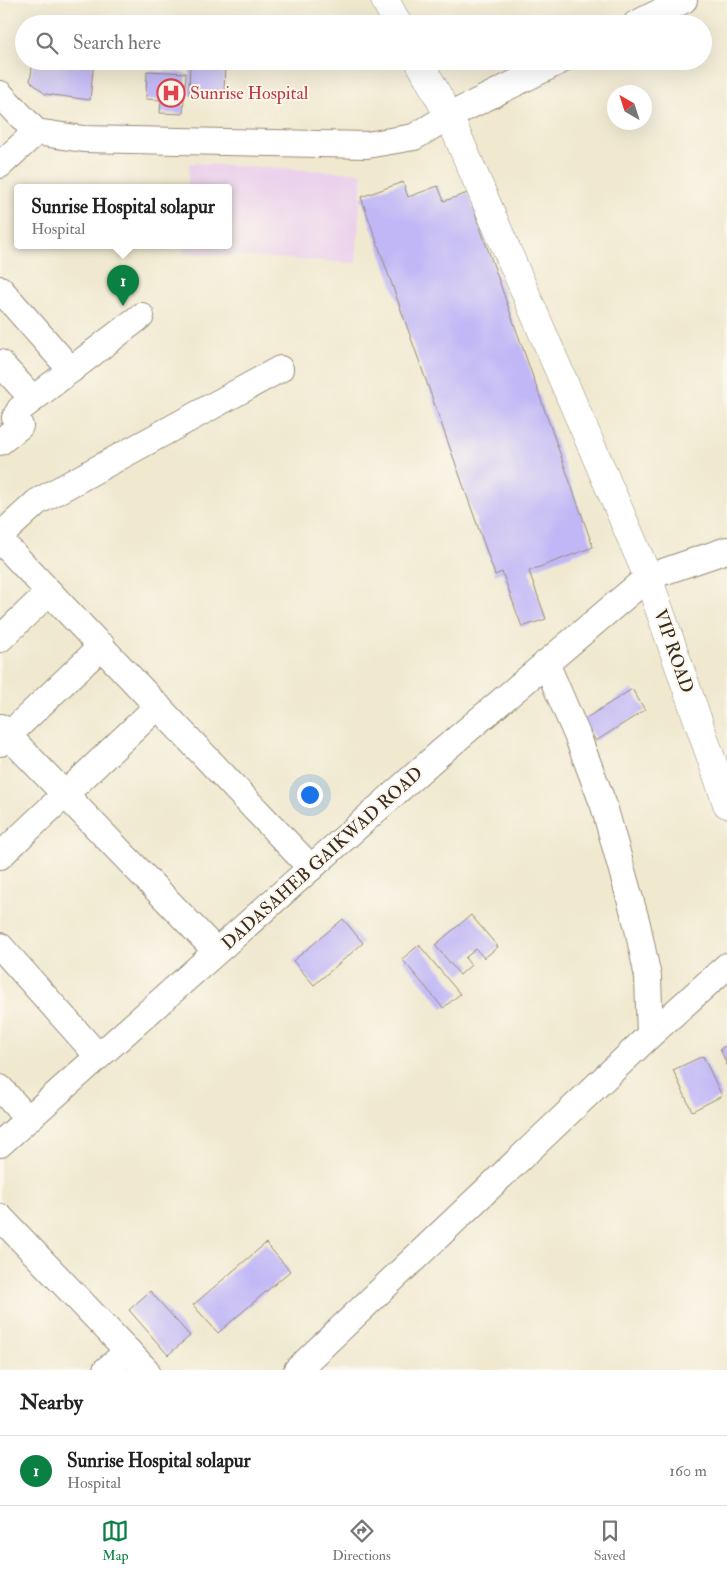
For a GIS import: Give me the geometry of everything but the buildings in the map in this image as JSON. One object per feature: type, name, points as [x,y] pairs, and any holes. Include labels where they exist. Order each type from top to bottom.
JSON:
[{"type":"main road","points":[[385,0],[393,15]]},
{"type":"main road","name":"VIP ROAD","points":[[423,70],[449,116],[648,577],[727,804]]},
{"type":"street","points":[[654,15],[684,0]]},
{"type":"street","points":[[0,94],[36,132],[83,139],[367,146],[414,137],[449,116],[542,70]]},
{"type":"street","points":[[0,165],[36,132]]},
{"type":"street","points":[[0,290],[71,370]]},
{"type":"street","points":[[8,410],[20,409],[141,316]]},
{"type":"street","points":[[0,363],[33,399]]},
{"type":"street","points":[[280,369],[37,502],[0,538],[311,868]]},
{"type":"street","points":[[0,442],[20,426],[8,410]]},
{"type":"street","points":[[648,577],[727,550]]},
{"type":"street","name":"DADASAHEB GAIKWAD ROAD","points":[[0,1144],[439,754],[648,577]]},
{"type":"street","points":[[0,639],[50,592]]},
{"type":"street","points":[[102,646],[3,735],[65,794],[216,951]]},
{"type":"street","points":[[546,663],[577,735],[604,806],[637,924],[648,977],[650,1035]]},
{"type":"street","points":[[0,856],[158,706]]},
{"type":"street","points":[[0,946],[98,1056]]},
{"type":"street","points":[[297,1370],[650,1035],[727,966]]},
{"type":"street","points":[[0,1088],[28,1119]]},
{"type":"street","points":[[0,1217],[146,1370]]},
{"type":"street","points":[[106,1370],[128,1351]]},
{"type":"shaded area","points":[[189,163],[362,173],[356,263],[184,253],[184,249],[232,249],[232,184],[188,184]]},
{"type":"place","name":"Sunrise Hospital","points":[[171,93]]},
{"type":"place","name":"Sunrise Hospital solapur","points":[[123,306]]}]
